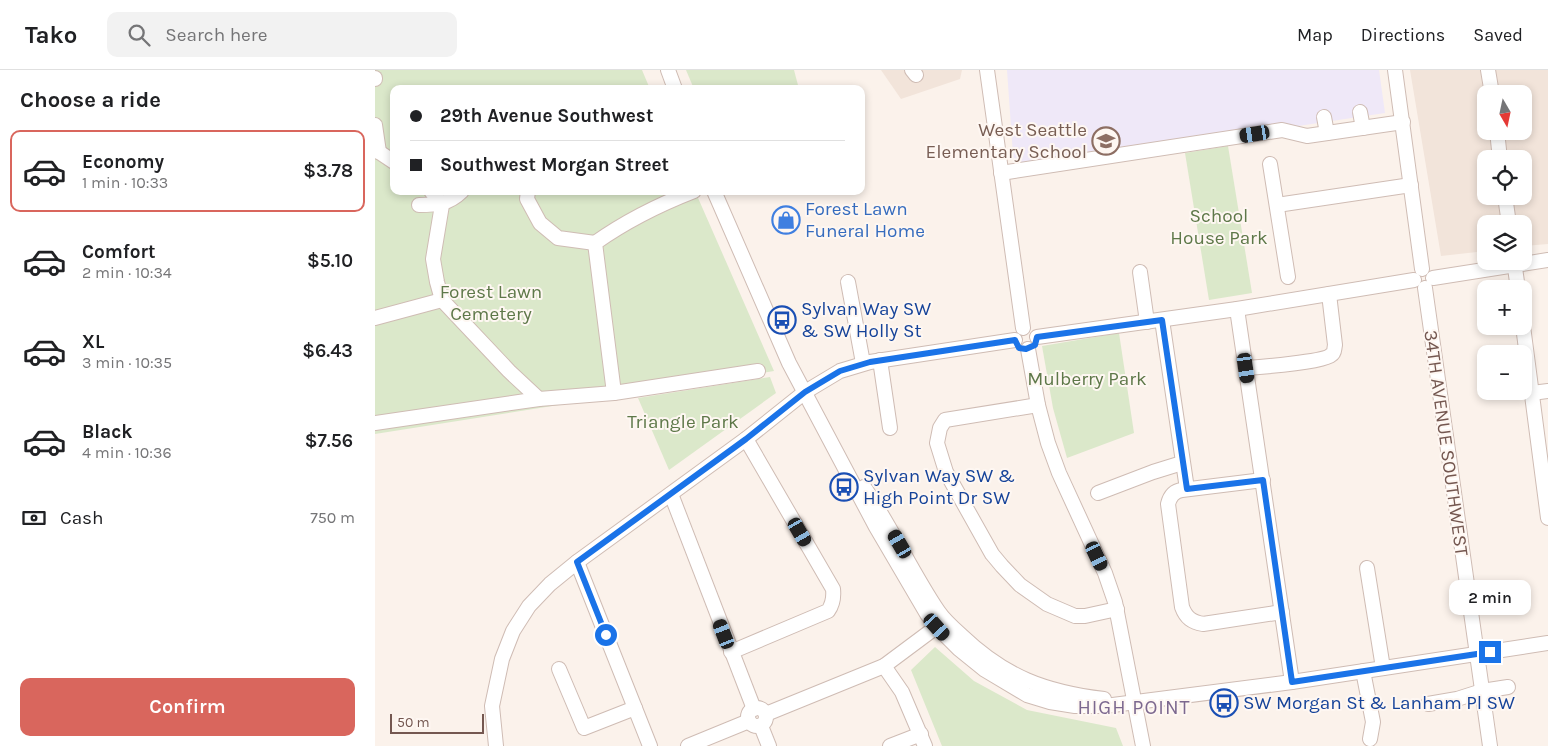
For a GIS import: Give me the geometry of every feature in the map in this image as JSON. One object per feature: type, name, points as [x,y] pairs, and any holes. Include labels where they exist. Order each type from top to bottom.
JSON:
[{"type":"street","points":[[667,70],[673,85]]},
{"type":"street","points":[[987,70],[1023,328]]},
{"type":"street","name":"34TH AVENUE SOUTHWEST","points":[[1395,70],[1489,746]]},
{"type":"street","points":[[1488,70],[1490,85]]},
{"type":"street","points":[[1360,112],[1363,128]]},
{"type":"street","points":[[1325,117],[1327,133]]},
{"type":"street","points":[[1001,173],[1281,130],[1307,136],[1403,122]]},
{"type":"street","points":[[375,125],[377,152],[390,160]]},
{"type":"street","points":[[1271,164],[1288,277]]},
{"type":"street","points":[[1277,205],[1411,185]]},
{"type":"street","points":[[434,195],[441,205],[433,259],[442,300],[509,371],[539,399]]},
{"type":"street","points":[[419,205],[441,205],[458,195]]},
{"type":"street","points":[[528,195],[527,199],[540,223],[558,238],[595,242],[622,224],[685,195]]},
{"type":"street","points":[[716,195],[789,363],[876,527],[927,614],[941,624],[959,649],[985,670],[1027,695],[1050,702],[1075,706],[1105,706],[1292,682],[1548,643]]},
{"type":"street","points":[[595,242],[615,393]]},
{"type":"street","points":[[1532,261],[1548,260]]},
{"type":"street","points":[[1037,337],[1237,309],[1477,270]]},
{"type":"street","points":[[1140,272],[1147,322]]},
{"type":"street","points":[[848,282],[863,364]]},
{"type":"street","points":[[1246,368],[1304,362],[1331,356],[1335,345],[1329,294]]},
{"type":"street","points":[[375,318],[442,300]]},
{"type":"street","points":[[1237,309],[1292,682]]},
{"type":"street","points":[[1162,320],[1187,489]]},
{"type":"street","points":[[1023,328],[1030,328],[1037,337],[1035,345],[1028,349],[1019,348],[1015,340],[1017,332],[1023,328]]},
{"type":"street","points":[[496,746],[493,706],[502,659],[513,631],[529,606],[550,584],[577,562],[746,439],[805,392],[840,371],[880,360],[1015,340]]},
{"type":"street","points":[[1028,349],[1038,405],[1048,443],[1056,466],[1105,573],[1117,609],[1143,746]]},
{"type":"street","points":[[880,360],[890,428]]},
{"type":"street","points":[[375,423],[539,399],[615,393],[758,371]]},
{"type":"street","points":[[1548,391],[1532,394],[1548,518]]},
{"type":"street","points":[[1038,405],[945,420],[940,428],[937,443],[946,472],[992,554],[1020,585],[1047,604],[1075,616],[1085,616],[1117,609]]},
{"type":"street","points":[[731,652],[829,611],[833,605],[834,596],[833,589],[746,439]]},
{"type":"street","points":[[1098,493],[1182,463]]},
{"type":"street","points":[[1263,480],[1187,489],[1174,493],[1169,500],[1182,607],[1187,617],[1192,621],[1203,624],[1282,612]]},
{"type":"street","points":[[671,494],[769,746]]},
{"type":"street","points":[[577,562],[650,746]]},
{"type":"street","points":[[1367,568],[1383,668]]},
{"type":"street","points":[[687,746],[884,666],[941,624]]},
{"type":"street","points":[[884,666],[903,692],[923,740],[890,746]]},
{"type":"street","points":[[559,669],[584,728],[635,708]]},
{"type":"street","points":[[1363,671],[1373,722],[1370,739]]},
{"type":"street","points":[[1428,704],[1508,687]]},
{"type":"shaded area","points":[[881,70],[962,70],[960,79],[901,99]]},
{"type":"shaded area","name":"West Seattle Elementary School","points":[[1007,70],[1379,70],[1385,113],[1014,169]]},
{"type":"shaded area","points":[[1410,70],[1548,70],[1548,244],[1532,245],[1532,215],[1477,215],[1477,252],[1441,256]]},
{"type":"green space","name":"Forest Lawn Cemetery","points":[[375,70],[642,70],[648,85],[390,85],[390,195],[697,195],[774,371],[375,434]]},
{"type":"green space","points":[[686,70],[794,70],[798,85],[692,85]]},
{"type":"green space","name":"School House Park","points":[[1228,146],[1252,293],[1209,300],[1185,153]]},
{"type":"green space","name":"Mulberry Park","points":[[1119,333],[1134,433],[1067,458],[1053,408],[1042,346]]},
{"type":"green space","name":"Triangle Park","points":[[770,377],[776,393],[669,470],[638,398]]},
{"type":"green space","points":[[935,647],[974,681],[1027,710],[1116,728],[1123,746],[942,746],[911,670]]},
{"type":"place","name":"West Seattle Elementary School","points":[[1106,141]]},
{"type":"place","name":"Forest Lawn Funeral Home","points":[[786,220]]},
{"type":"place","name":"Sylvan Way SW & SW Holly St","points":[[782,320]]},
{"type":"place","name":"Sylvan Way SW & High Point Dr SW","points":[[844,487]]},
{"type":"place","name":"SW Morgan St & Lanham Pl SW","points":[[1224,703]]},
{"type":"district","name":"HIGH POINT","points":[[1134,707]]},
{"type":"route","points":[[606,635],[577,562],[746,439],[805,392],[840,371],[870,362],[1015,340],[1019,348],[1029,349],[1035,345],[1037,337],[1162,320],[1187,489],[1263,480],[1292,682],[1490,652]]}]
